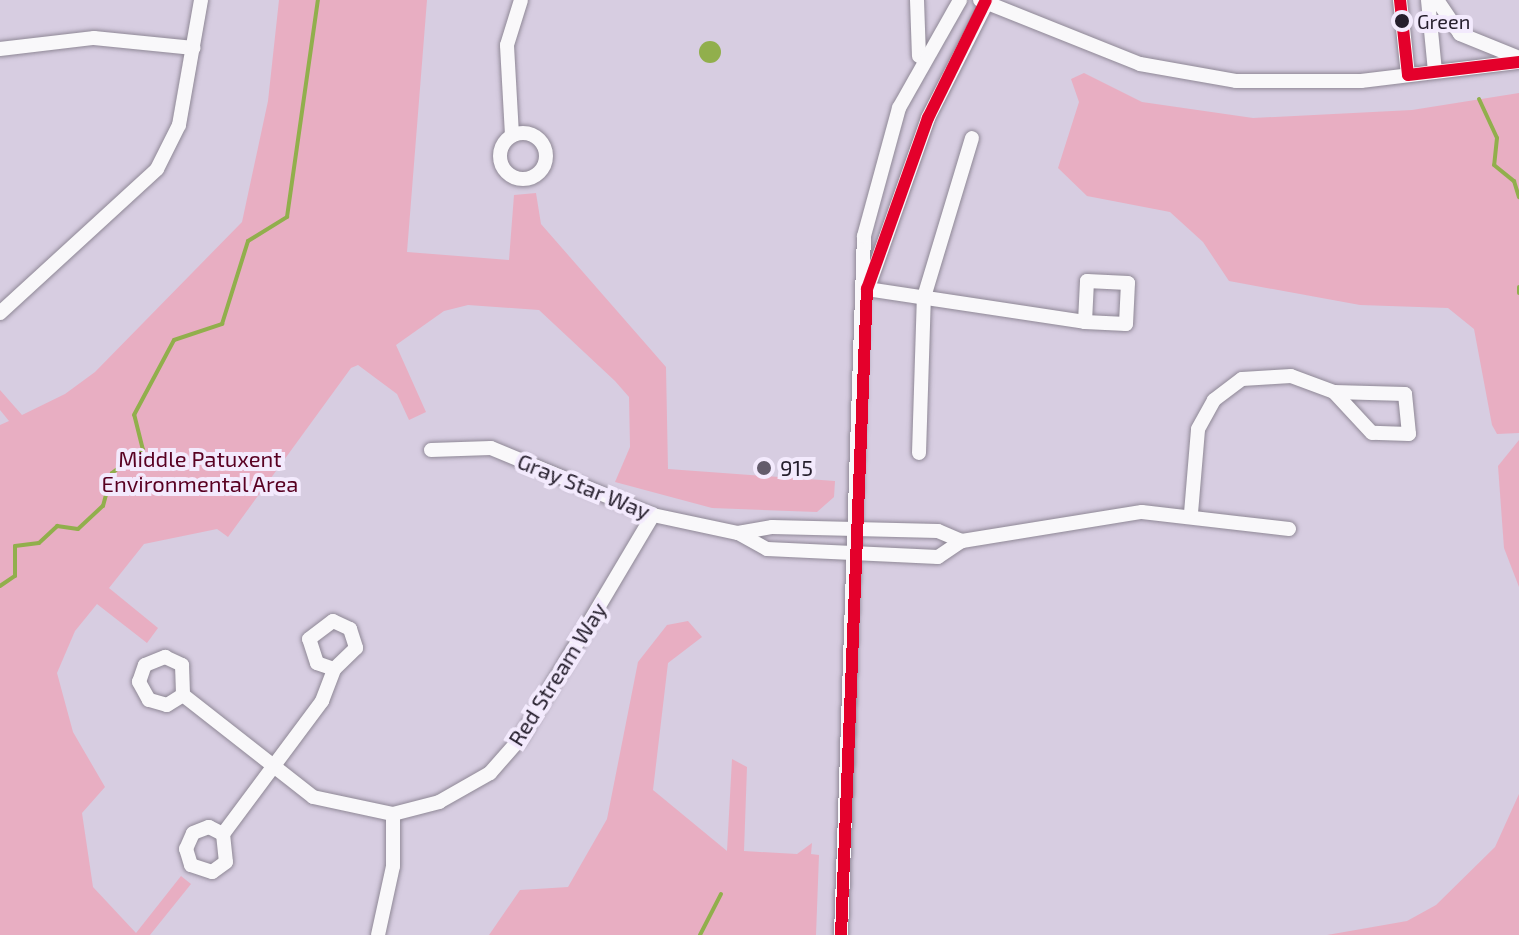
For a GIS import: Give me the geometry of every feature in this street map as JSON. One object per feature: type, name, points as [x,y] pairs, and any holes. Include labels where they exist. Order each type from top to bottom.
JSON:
[{"type":"street","points":[[0,313],[157,169],[179,125],[201,0]]},
{"type":"street","points":[[512,135],[507,45],[521,0]]},
{"type":"street","points":[[841,935],[860,529],[867,289],[864,236],[872,191],[914,76],[923,42],[917,0]]},
{"type":"street","points":[[914,76],[960,0]]},
{"type":"street","points":[[1400,0],[1408,75]]},
{"type":"street","points":[[1428,0],[1435,72]]},
{"type":"street","points":[[1437,0],[1460,34],[1519,60]]},
{"type":"street","points":[[867,289],[928,118],[984,1],[1055,36],[1186,74],[1278,83],[1408,75],[1519,60]]},
{"type":"street","points":[[0,49],[94,38],[194,48]]},
{"type":"street","points":[[919,453],[924,297],[972,138]]},
{"type":"street","points":[[867,289],[1085,322]]},
{"type":"street","points":[[1191,513],[1198,429],[1227,388],[1258,376],[1291,376],[1334,392],[1405,394],[1409,434],[1372,433],[1334,392]]},
{"type":"street","name":"Gray Star Way","points":[[431,450],[491,448],[653,515],[738,533],[860,529],[938,531],[962,541]]},
{"type":"street","points":[[962,541],[1123,513],[1191,513],[1289,529]]},
{"type":"street","name":"Red Stream Way","points":[[183,695],[272,768],[336,806],[393,814],[459,793],[507,756],[653,515]]},
{"type":"street","name":"Gray Star Way","points":[[738,533],[767,549],[858,556],[938,557],[962,541]]},
{"type":"street","points":[[223,834],[322,701],[334,669]]},
{"type":"street","points":[[378,935],[393,866],[393,814]]},
{"type":"green space","name":"Middle Patuxent Environmental Area","points":[[279,0],[427,0],[407,252],[509,260],[514,195],[536,193],[541,224],[666,367],[668,469],[835,481],[834,497],[817,512],[712,508],[615,482],[630,447],[629,397],[615,381],[539,310],[468,305],[444,311],[396,345],[426,412],[409,420],[397,394],[358,365],[351,368],[228,537],[217,529],[144,544],[109,588],[158,628],[147,643],[97,604],[75,631],[57,673],[73,732],[105,787],[82,813],[93,887],[136,933],[181,876],[191,884],[150,935],[0,935],[0,425],[9,421],[0,410],[0,390],[22,415],[65,394],[95,372],[242,222],[268,101]]},
{"type":"green space","points":[[1084,73],[1142,102],[1253,118],[1412,110],[1519,93],[1519,433],[1497,434],[1492,425],[1474,329],[1448,308],[1360,305],[1229,281],[1203,242],[1170,212],[1087,196],[1058,168],[1079,102],[1071,79]]},
{"type":"green space","points":[[1519,440],[1519,587],[1504,548],[1498,466]]},
{"type":"green space","points":[[688,621],[702,637],[668,663],[653,790],[727,851],[732,759],[747,767],[744,851],[797,854],[812,843],[811,854],[819,855],[816,935],[489,935],[520,890],[568,887],[607,819],[638,662],[667,625]]},
{"type":"green space","points":[[1519,794],[1519,935],[1327,935],[1407,921],[1436,905],[1495,847]]},
{"type":"shaded area","points":[[710,41],[718,44],[721,52],[718,60],[710,63],[702,60],[699,52],[702,44]]},
{"type":"waterway","points":[[0,586],[15,576],[15,546],[39,543],[57,526],[78,529],[103,506],[112,473],[143,450],[134,415],[174,340],[222,324],[248,241],[287,217],[318,0]]},
{"type":"waterway","points":[[1479,99],[1497,138],[1494,165],[1514,181],[1519,197]]},
{"type":"waterway","points":[[1519,287],[1519,293]]},
{"type":"waterway","points":[[700,935],[721,894]]},
{"type":"transit line","points":[[841,935],[867,289],[928,118],[986,0]]},
{"type":"transit line","points":[[1400,0],[1408,75],[1519,62]]},
{"type":"place","name":"Green","points":[[1402,21]]},
{"type":"place","name":"915","points":[[764,468]]}]
